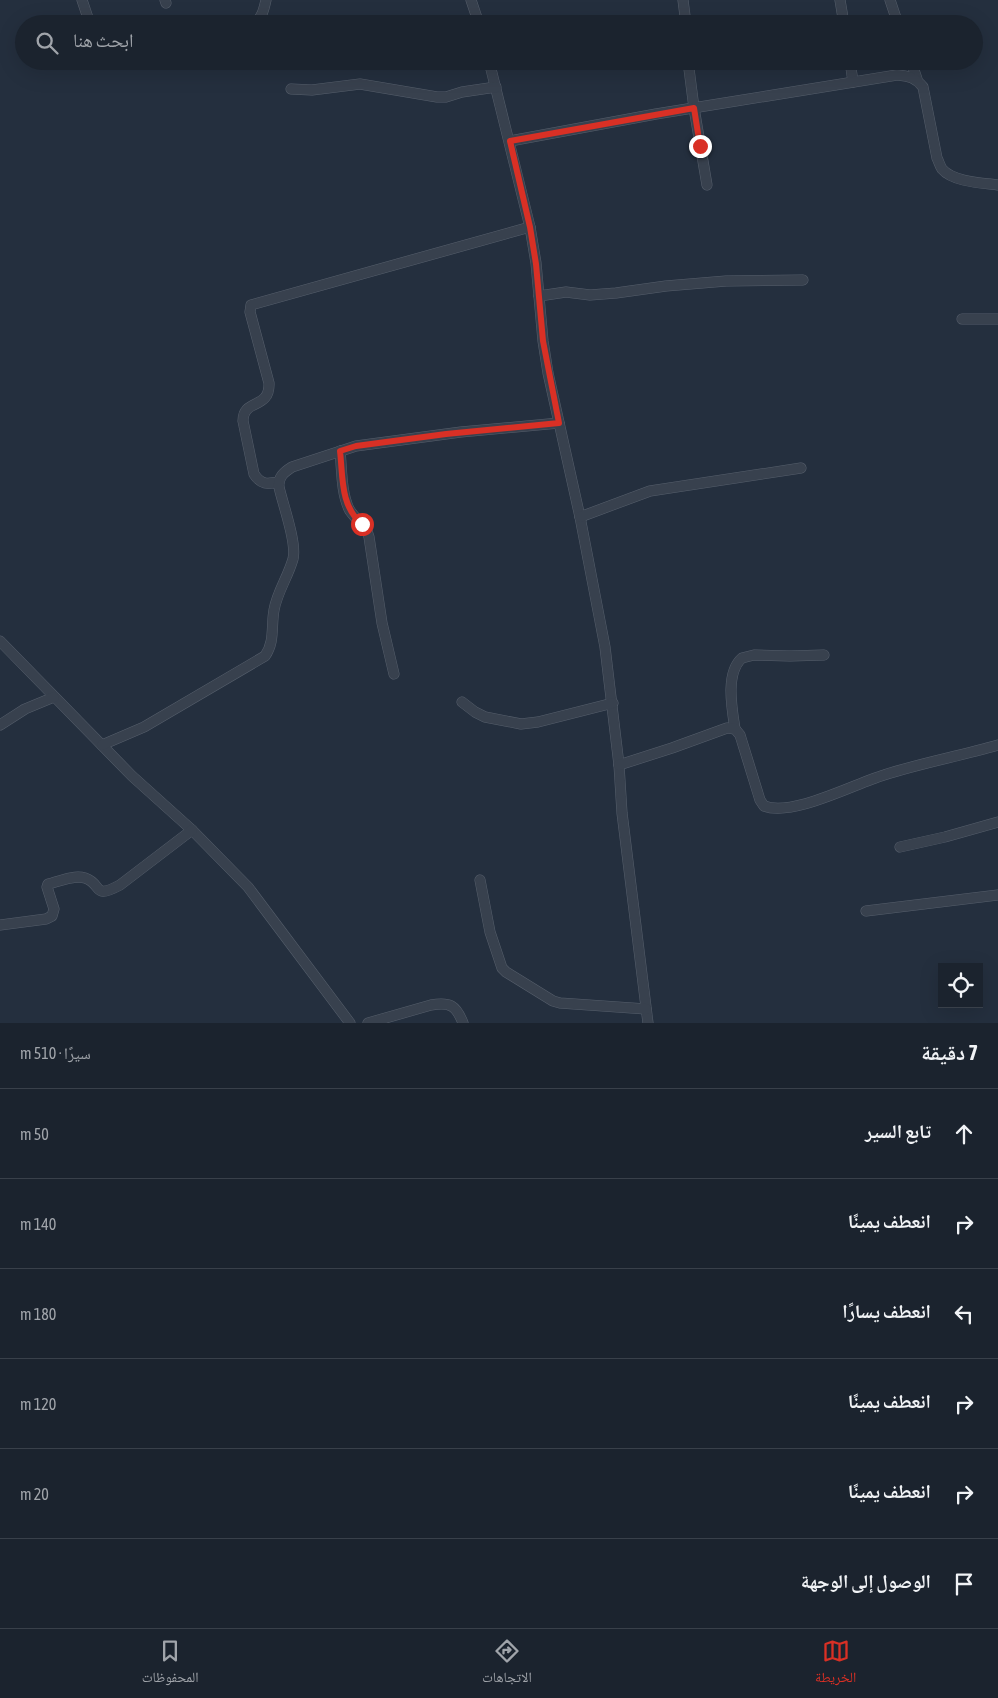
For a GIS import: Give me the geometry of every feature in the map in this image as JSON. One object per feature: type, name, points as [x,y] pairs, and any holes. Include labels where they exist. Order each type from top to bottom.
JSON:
[{"type":"street","points":[[82,0],[87,15]]},
{"type":"street","points":[[262,15],[266,0]]},
{"type":"street","points":[[471,0],[476,15]]},
{"type":"street","points":[[683,0],[685,15]]},
{"type":"street","points":[[840,0],[842,15]]},
{"type":"street","points":[[890,0],[895,15]]},
{"type":"street","points":[[491,70],[530,227],[543,341],[605,647],[620,765],[622,813],[648,1023]]},
{"type":"street","points":[[689,70],[707,185]]},
{"type":"street","points":[[851,70],[853,82]]},
{"type":"street","points":[[914,70],[917,79],[923,87],[937,158],[942,169],[947,174],[956,177],[998,185]]},
{"type":"street","points":[[510,141],[694,108],[898,75],[917,79]]},
{"type":"street","points":[[291,89],[312,90],[360,84],[446,97],[462,92],[496,87]]},
{"type":"street","points":[[279,482],[262,483],[254,474],[243,415],[252,406],[263,400],[269,390],[269,382],[250,312],[251,305],[530,227]]},
{"type":"street","points":[[539,296],[566,292],[590,294],[616,293],[666,286],[726,281],[803,280]]},
{"type":"street","points":[[962,319],[998,319]]},
{"type":"street","points":[[102,745],[152,722],[265,656],[270,649],[272,620],[276,600],[294,557],[294,546],[279,482],[285,472],[292,467],[356,446],[453,433],[559,423]]},
{"type":"street","points":[[340,451],[348,506],[356,519],[367,529],[369,536],[382,623],[394,674]]},
{"type":"street","points":[[580,517],[650,491],[801,468]]},
{"type":"street","points":[[0,641],[132,776],[192,830],[248,888],[350,1023]]},
{"type":"street","points":[[824,655],[754,655],[742,658],[736,666],[730,693],[735,729],[740,734],[760,800],[764,806],[770,808],[792,807],[808,803],[883,776],[998,745]]},
{"type":"street","points":[[0,725],[25,709],[54,697]]},
{"type":"street","points":[[462,702],[485,717],[521,724],[538,722],[613,703]]},
{"type":"street","points":[[620,765],[727,728],[735,729]]},
{"type":"street","points":[[900,846],[945,837],[998,822]]},
{"type":"street","points":[[0,925],[46,919],[52,916],[54,909],[47,887],[48,884],[79,877],[88,880],[100,890],[111,889],[192,830]]},
{"type":"street","points":[[480,880],[490,932],[502,968],[506,972],[553,1001],[560,1003],[646,1009]]},
{"type":"street","points":[[866,911],[998,895]]},
{"type":"street","points":[[368,1023],[431,1004],[441,1003],[455,1007],[463,1023]]},
{"type":"route","points":[[362,524],[351,513],[348,506],[340,451],[356,446],[446,434],[559,423],[543,341],[536,264],[530,227],[510,141],[694,108],[700,146]]}]
